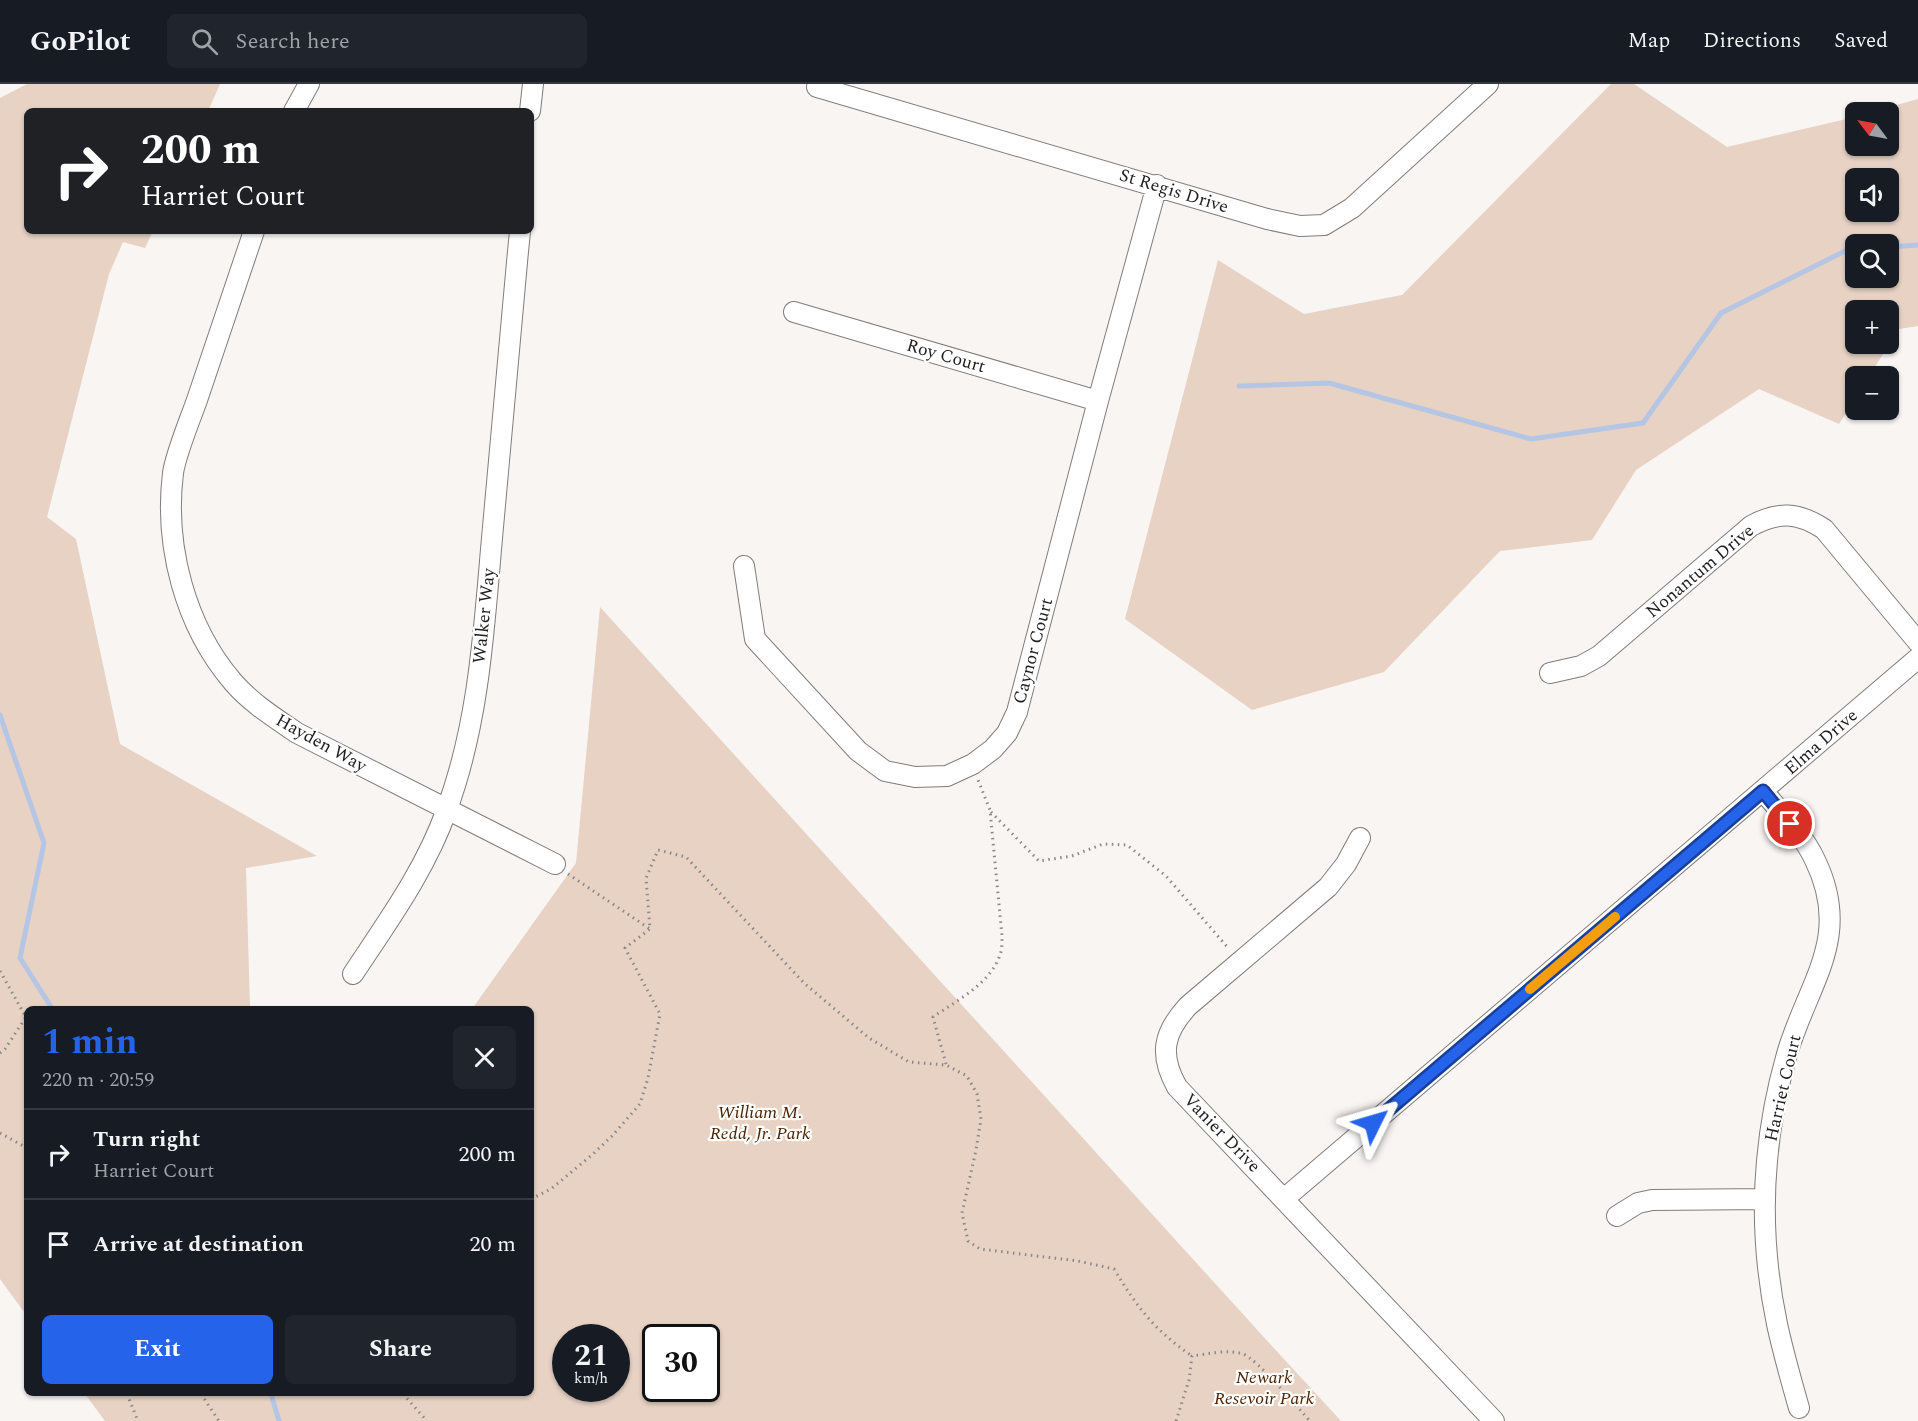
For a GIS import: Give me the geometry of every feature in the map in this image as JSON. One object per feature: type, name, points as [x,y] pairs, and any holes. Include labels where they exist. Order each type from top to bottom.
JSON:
[{"type":"street","points":[[296,108],[309,84]]},
{"type":"street","points":[[530,108],[533,84]]},
{"type":"street","name":"St Regis Drive","points":[[817,87],[1267,219],[1300,226],[1324,225],[1352,208],[1488,84]]},
{"type":"street","name":"Caynor Court","points":[[744,566],[755,639],[858,751],[885,771],[915,777],[947,776],[972,764],[993,748],[1006,733],[1017,712],[1157,186]]},
{"type":"street","name":"Hayden Way","points":[[253,234],[173,472],[171,520],[176,565],[191,611],[206,643],[233,683],[264,710],[297,733],[555,864]]},
{"type":"street","name":"Walker Way","points":[[353,974],[413,881],[447,811],[469,735],[484,623],[519,234]]},
{"type":"street","name":"Roy Court","points":[[794,312],[1098,401]]},
{"type":"street","name":"Nonantum Drive","points":[[1550,673],[1581,666],[1599,656],[1752,526],[1777,515],[1803,518],[1824,530],[1918,642]]},
{"type":"street","name":"Elma Drive","points":[[1285,1198],[1918,658]]},
{"type":"street","name":"Harriet Court","points":[[1763,791],[1804,841],[1815,859],[1829,904],[1829,942],[1787,1054],[1767,1160],[1765,1199],[1767,1252],[1777,1323],[1799,1408]]},
{"type":"street","name":"Vanier Drive","points":[[1360,838],[1346,864],[1328,887],[1178,1017],[1168,1037],[1166,1060],[1169,1074],[1178,1087],[1494,1421]]},
{"type":"street","points":[[1617,1216],[1638,1203],[1665,1198],[1765,1199]]},
{"type":"path","points":[[946,1065],[933,1017],[968,993],[988,975],[1000,956],[1002,936],[990,810],[972,764]]},
{"type":"path","points":[[990,810],[1039,861],[1072,856],[1103,844],[1127,845],[1166,876],[1240,962]]},
{"type":"path","points":[[650,929],[646,878],[658,850],[686,857],[804,983],[869,1038],[909,1062],[946,1065],[967,1076],[977,1094],[981,1119],[962,1213],[968,1241],[980,1249],[1078,1261],[1114,1269],[1136,1305],[1157,1329],[1192,1356],[1223,1353],[1244,1354],[1273,1380],[1310,1421]]},
{"type":"path","points":[[555,864],[650,929]]},
{"type":"path","points":[[534,1197],[551,1189],[594,1154],[639,1104],[648,1078],[660,1014],[625,948],[650,929]]},
{"type":"path","points":[[0,971],[24,1014]]},
{"type":"path","points":[[0,1053],[24,1021]]},
{"type":"path","points":[[0,1133],[24,1146]]},
{"type":"path","points":[[1176,1421],[1190,1380],[1192,1356]]},
{"type":"path","points":[[128,1396],[138,1421]]},
{"type":"path","points":[[202,1396],[219,1421]]},
{"type":"path","points":[[405,1396],[427,1421]]},
{"type":"green space","points":[[27,84],[220,84],[209,108],[24,108],[24,234],[152,234],[145,248],[123,242],[109,274],[47,517],[76,539],[120,744],[317,856],[246,868],[250,1006],[24,1006],[24,1312],[0,1279],[0,98]]},
{"type":"green space","points":[[1611,84],[1634,84],[1727,147],[1845,119],[1845,156],[1899,156],[1899,104],[1918,99],[1918,326],[1899,329],[1899,300],[1845,300],[1845,354],[1883,354],[1875,366],[1845,366],[1845,415],[1839,424],[1759,389],[1636,470],[1592,540],[1500,551],[1384,672],[1252,710],[1125,619],[1218,260],[1304,314],[1402,295]]},
{"type":"green space","name":"William M. Redd, Jr. Park","points":[[600,607],[1341,1421],[105,1421],[86,1396],[534,1396],[534,1006],[474,1006],[576,863]]},
{"type":"waterway","points":[[1899,246],[1918,245]]},
{"type":"waterway","points":[[1239,386],[1329,383],[1531,439],[1643,423],[1721,313],[1845,251]]},
{"type":"waterway","points":[[0,715],[44,843],[20,958],[50,1006]]},
{"type":"waterway","points":[[272,1396],[279,1421]]},
{"type":"slow traffic","points":[[1530,989],[1615,917]]},
{"type":"route","points":[[1373,1123],[1763,791],[1790,824]]},
{"type":"park label","name":"Newark Resevoir Park","points":[[1264,1387]]}]
